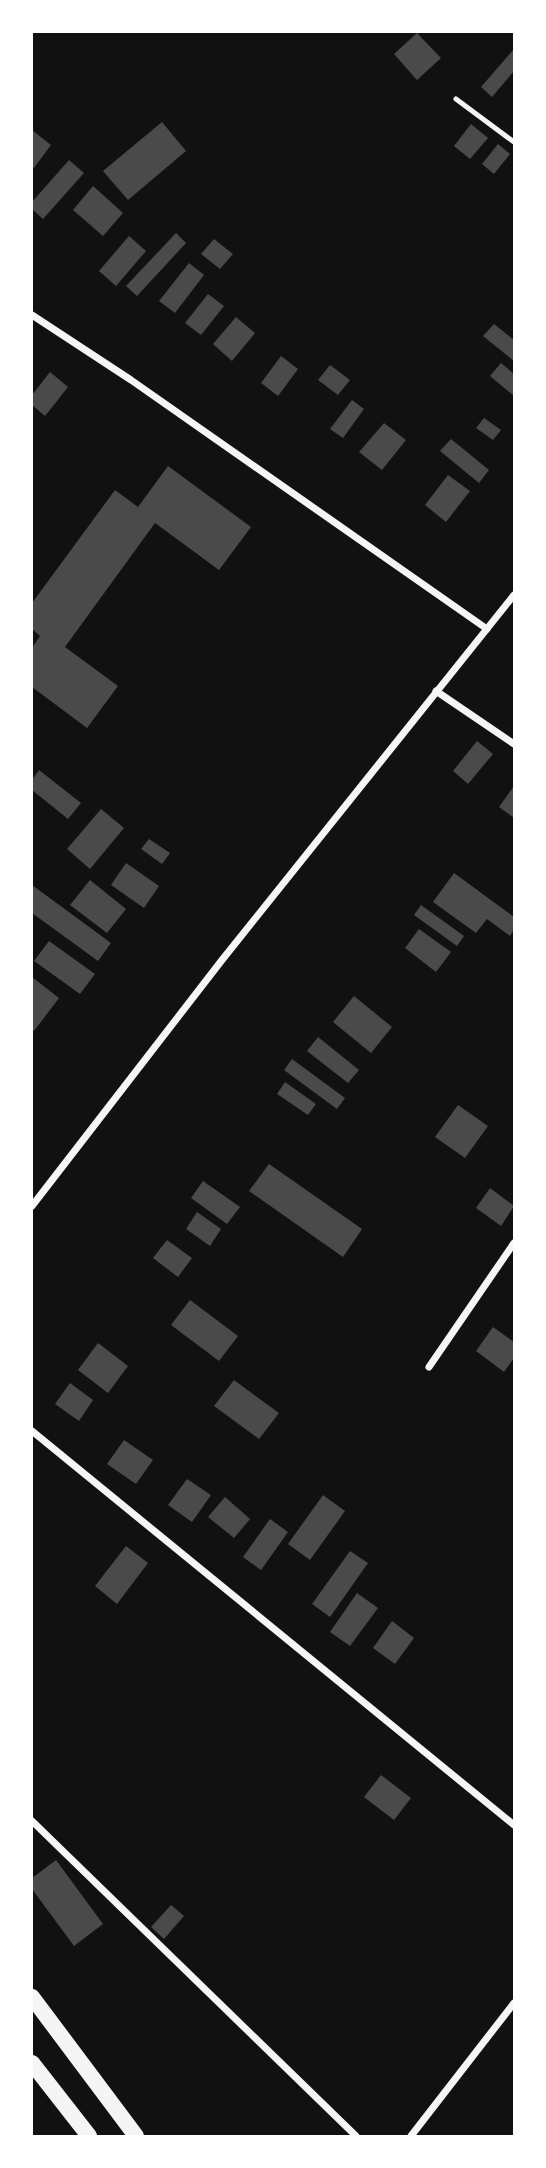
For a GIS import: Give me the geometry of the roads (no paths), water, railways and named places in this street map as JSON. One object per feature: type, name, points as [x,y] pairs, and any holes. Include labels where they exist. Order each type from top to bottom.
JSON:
[{"type":"main road","points":[[32,1997],[136,2137]]},
{"type":"main road","points":[[32,2063],[89,2137]]},
{"type":"street","points":[[32,315],[131,380],[487,629]]},
{"type":"street","points":[[32,1206],[514,595]]},
{"type":"street","points":[[436,691],[514,744]]},
{"type":"street","points":[[429,1367],[514,1243]]},
{"type":"street","points":[[32,1431],[514,1825]]},
{"type":"street","points":[[32,1821],[356,2137]]},
{"type":"street","points":[[411,2137],[514,2003]]},
{"type":"lane","points":[[457,99],[514,142]]}]
